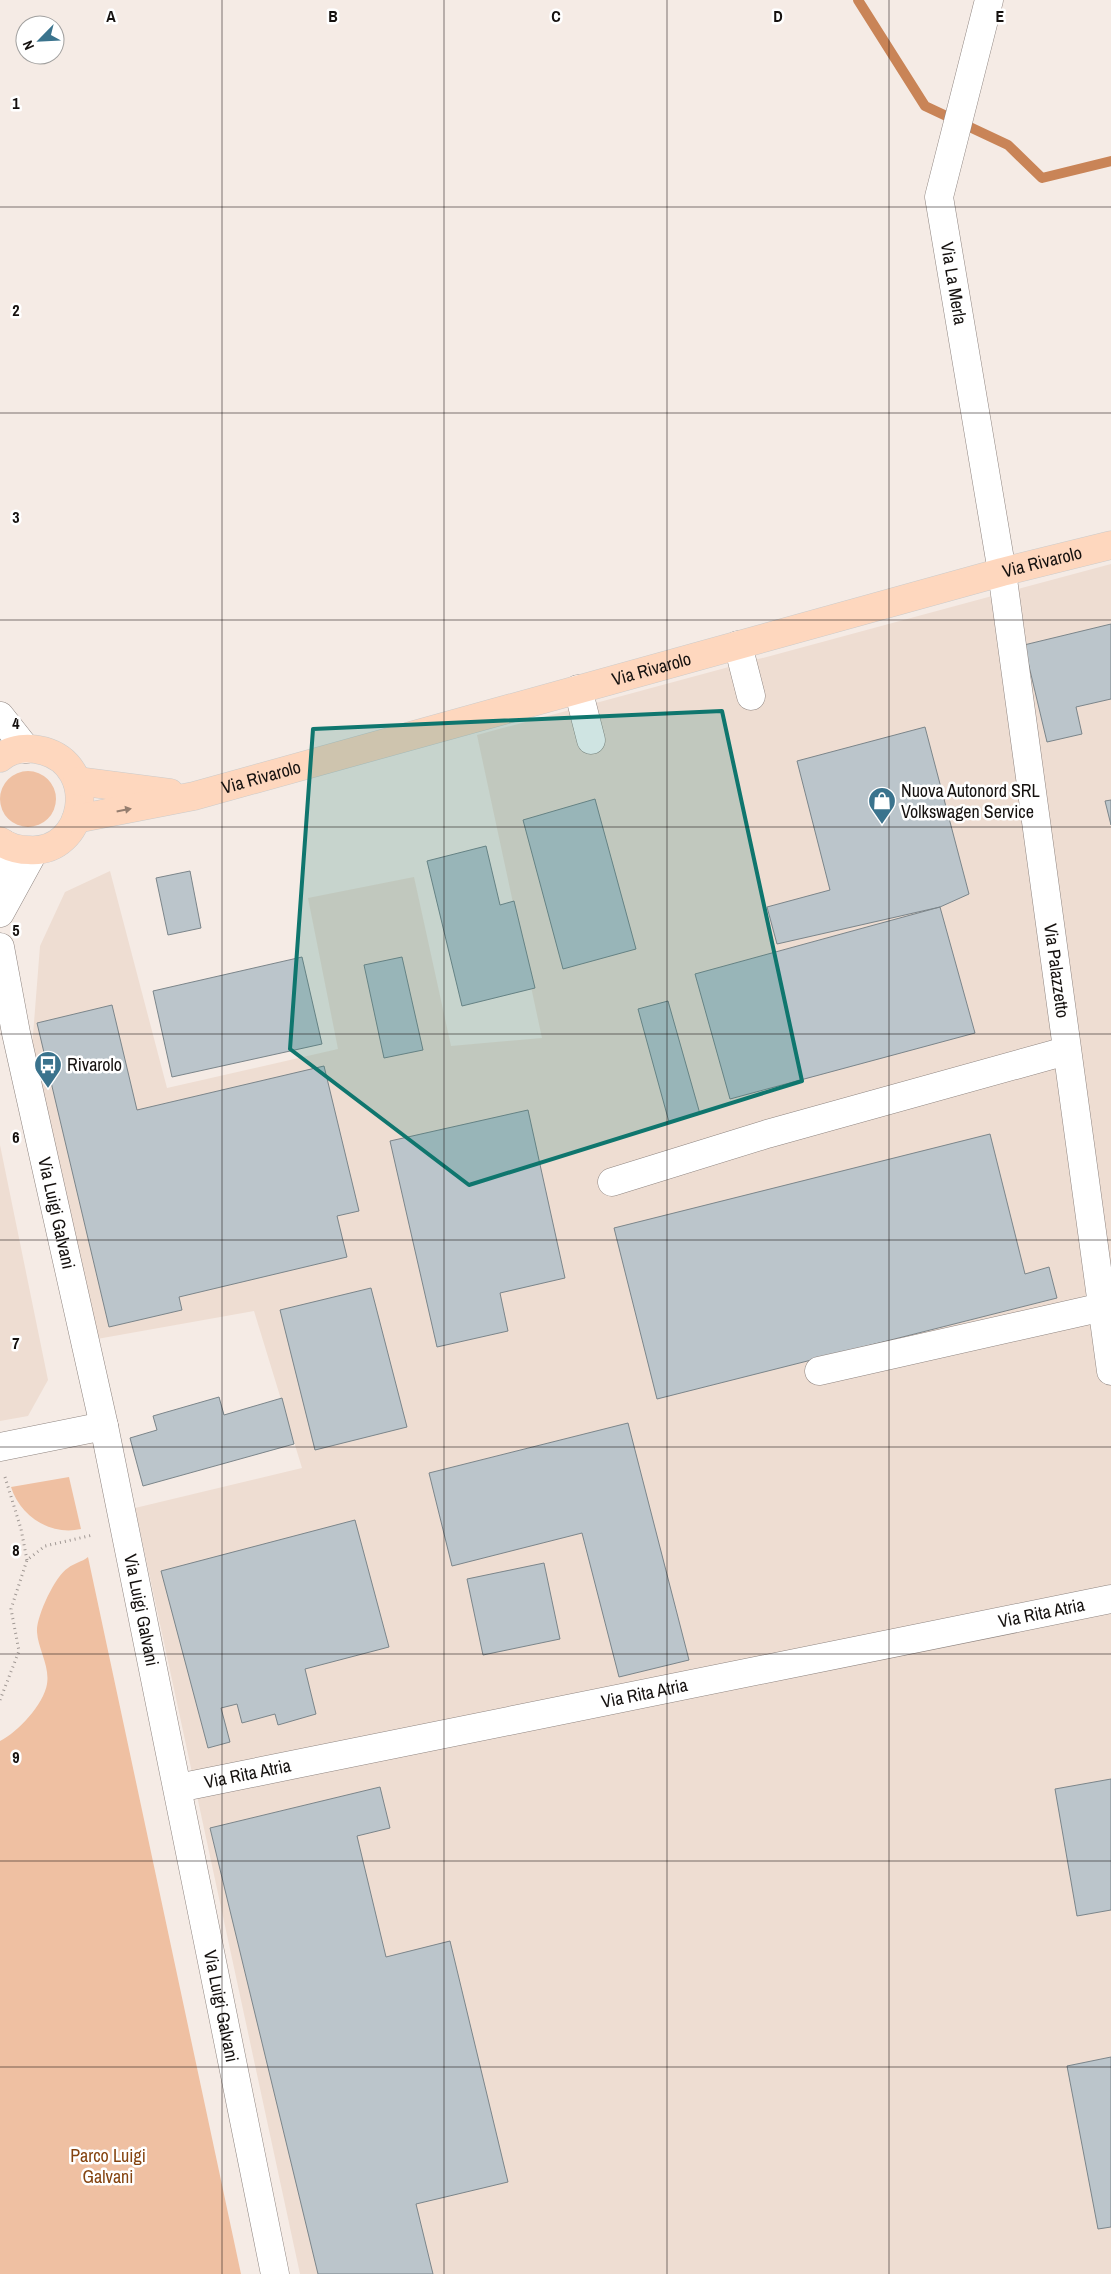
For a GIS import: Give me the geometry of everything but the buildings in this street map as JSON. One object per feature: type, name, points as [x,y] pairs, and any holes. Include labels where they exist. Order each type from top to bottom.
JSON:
[{"type":"main road","name":"Via Rivarolo","points":[[76,820],[194,796],[1002,572],[1111,545]]},
{"type":"main road","points":[[0,758],[14,751],[26,748],[47,752],[65,763],[77,781],[80,800],[76,820],[70,831],[59,841],[48,847],[34,851],[19,850],[2,842]]},
{"type":"main road","name":"Via Rivarolo","points":[[77,781],[194,796]]},
{"type":"street","name":"Via La Merla","points":[[989,0],[939,197],[1002,572]]},
{"type":"street","name":"Via Palazzetto","points":[[1002,572],[1111,1371]]},
{"type":"street","points":[[738,646],[751,696]]},
{"type":"street","points":[[578,689],[591,740]]},
{"type":"street","points":[[0,716],[26,748]]},
{"type":"street","points":[[0,877],[2,842]]},
{"type":"street","points":[[0,913],[34,851]]},
{"type":"street","name":"Via Luigi Galvani","points":[[0,947],[16,1033],[104,1426],[275,2274]]},
{"type":"street","points":[[612,1182],[768,1134],[1066,1051]]},
{"type":"street","points":[[819,1371],[1103,1307]]},
{"type":"street","points":[[0,1447],[104,1426]]},
{"type":"street","name":"Via Rita Atria","points":[[178,1788],[1111,1599]]},
{"type":"path","points":[[0,1447],[7,1487],[21,1529],[27,1560],[11,1610],[19,1651],[0,1700]]},
{"type":"path","points":[[27,1560],[45,1546],[124,1528]]},
{"type":"highlighted area","points":[[722,711],[802,1081],[469,1185],[290,1049],[313,729]]},
{"type":"shaded area","points":[[1111,564],[1111,2274],[300,2274],[135,1508],[302,1468],[254,1311],[97,1339],[32,1048],[40,946],[65,892],[110,871],[167,1088],[338,1049],[308,898],[414,877],[451,1046],[542,1038],[477,735]]},
{"type":"shaded area","points":[[0,1145],[48,1380],[28,1416],[0,1421]]},
{"type":"green space","points":[[28,771],[39,773],[48,779],[54,788],[56,799],[54,810],[48,819],[39,825],[28,827],[17,825],[8,819],[2,810],[0,799],[2,788],[8,779],[17,773]]},
{"type":"green space","points":[[69,1477],[81,1529],[58,1529],[38,1522],[21,1507],[11,1487]]},
{"type":"green space","name":"Parco Luigi Galvani","points":[[88,1557],[241,2274],[0,2274],[0,1741],[22,1725],[35,1709],[45,1692],[47,1671],[37,1632],[47,1597],[63,1572],[70,1566]]},
{"type":"waterway","points":[[858,0],[925,106],[1008,145],[1042,178],[1111,161]]},
{"type":"place","name":"Nuova Autonord SRL Volkswagen Service","points":[[882,825]]},
{"type":"place","name":"Rivarolo","points":[[48,1089]]}]
